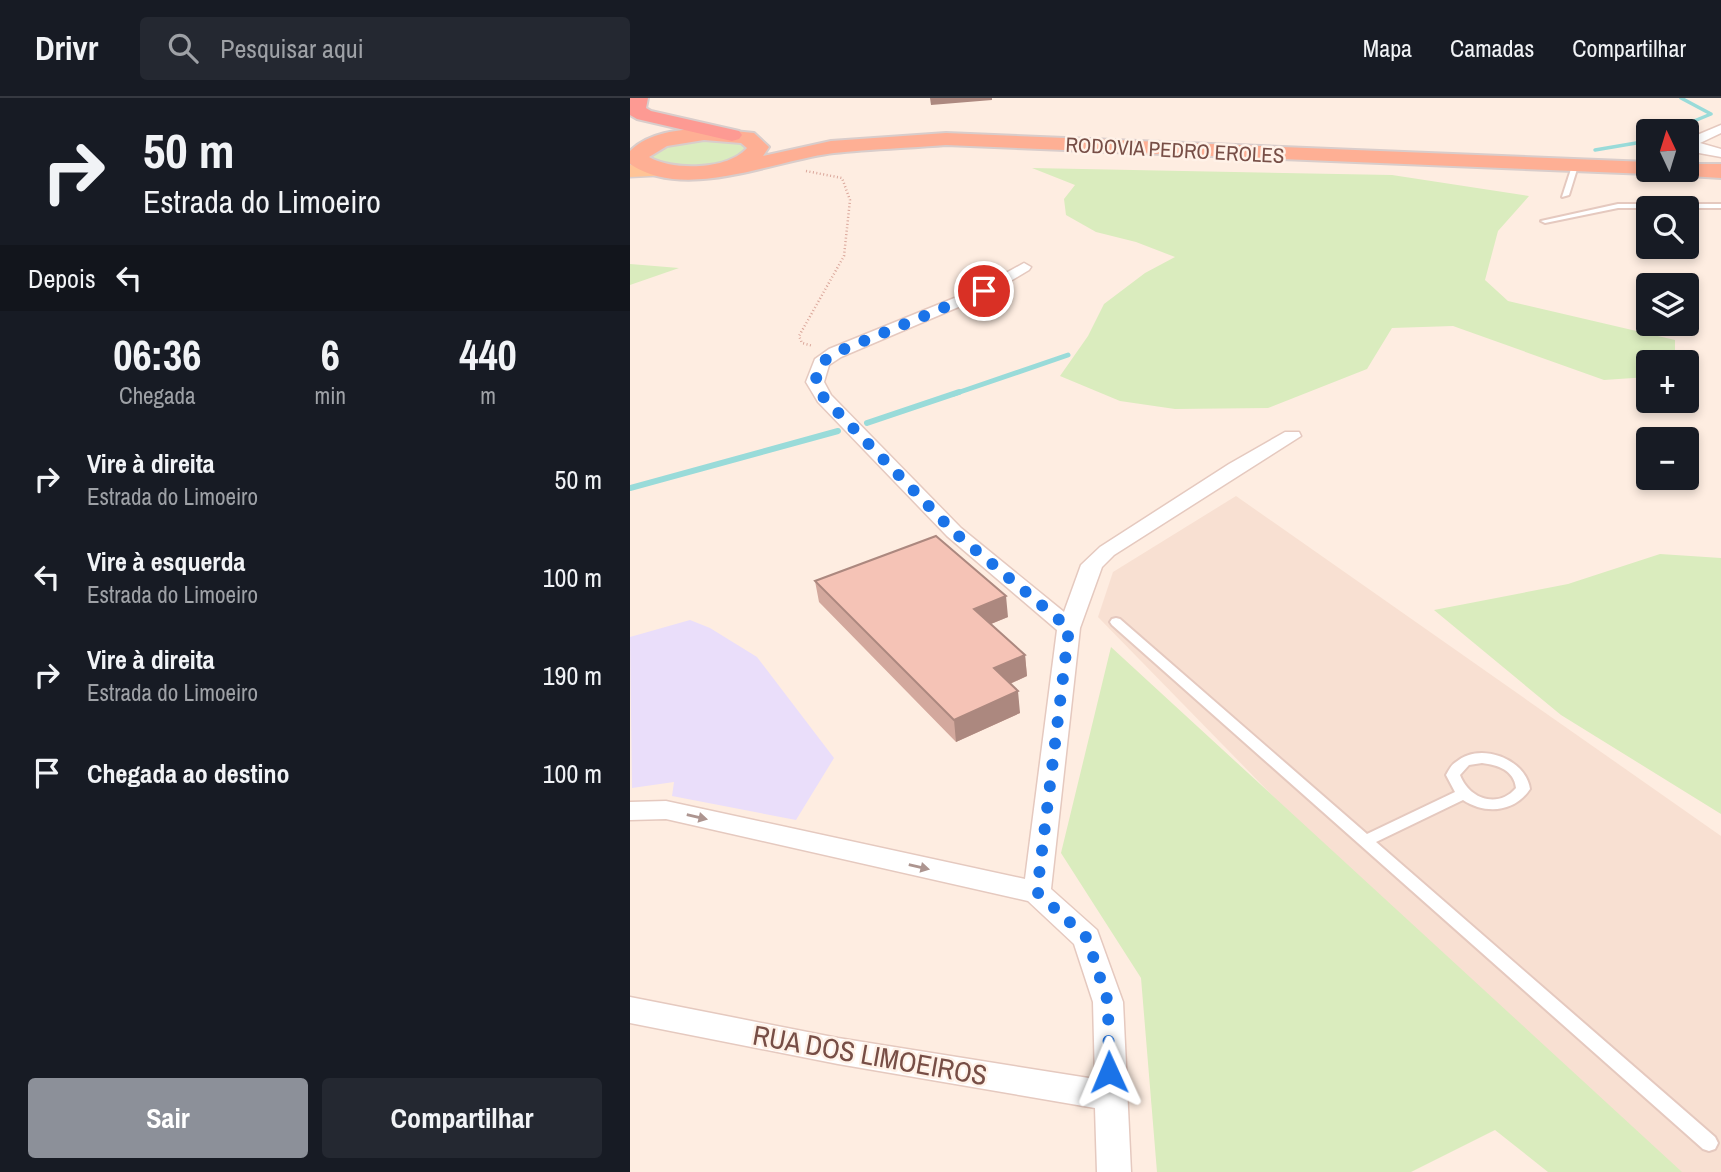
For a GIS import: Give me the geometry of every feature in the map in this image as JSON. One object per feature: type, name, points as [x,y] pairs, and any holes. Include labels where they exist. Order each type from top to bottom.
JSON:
[{"type":"highway","points":[[638,98],[636,110],[644,115],[740,136]]},
{"type":"highway","points":[[630,123],[647,135],[638,160],[664,171]]},
{"type":"highway","name":"RODOVIA PEDRO EROLES","points":[[641,150],[688,135],[979,138],[1636,165]]},
{"type":"highway","name":"RODOVIA PEDRO EROLES","points":[[705,171],[737,164],[756,153],[759,147],[740,136]]},
{"type":"highway","name":"RODOVIA PEDRO EROLES","points":[[664,171],[743,167],[831,147],[946,139],[1636,166]]},
{"type":"highway","points":[[1535,164],[1562,175],[1566,180],[1565,195]]},
{"type":"highway","points":[[1565,195],[1597,175],[1620,167]]},
{"type":"highway","points":[[1699,167],[1721,169]]},
{"type":"highway","points":[[1699,170],[1721,169]]},
{"type":"main road","name":"RODOVIA PEDRO EROLES","points":[[630,171],[664,171]]},
{"type":"street","points":[[1721,129],[1694,141],[1694,144],[1703,150],[1721,153]]},
{"type":"street","points":[[1024,267],[974,296],[835,353],[821,363],[815,382],[824,398],[954,532],[1069,628]]},
{"type":"street","points":[[1037,892],[1069,628],[1092,565],[1107,551],[1292,436]]},
{"type":"street","points":[[630,811],[666,810],[1037,892],[1087,938],[1108,1002],[1114,1172]]},
{"type":"street","name":"RUA DOS LIMOEIROS","points":[[630,1010],[838,1051],[1110,1096]]},
{"type":"lane","points":[[1565,195],[1575,166]]},
{"type":"lane","points":[[1545,221],[1618,206],[1721,206]]},
{"type":"lane","points":[[1116,622],[1368,840],[1709,1143]]},
{"type":"lane","points":[[1482,758],[1504,762],[1513,767],[1523,782],[1524,789],[1513,801],[1491,805],[1479,803],[1464,794],[1455,784],[1453,775],[1462,762],[1482,758]]},
{"type":"lane","points":[[1368,840],[1464,794]]},
{"type":"path","points":[[795,170],[842,178],[852,203],[841,263],[816,302],[799,336],[802,343],[835,353]]},
{"type":"shaded area","points":[[1236,496],[1721,836],[1721,1172],[1640,1172],[1098,617],[1113,572]]},
{"type":"shaded area","points":[[690,620],[710,628],[757,657],[834,758],[796,820],[672,796],[674,782],[632,788],[630,637]]},
{"type":"green space","points":[[690,138],[734,139],[748,146],[748,152],[722,162],[700,166],[650,160],[649,155],[653,150]]},
{"type":"green space","points":[[1032,168],[1392,175],[1529,196],[1498,231],[1485,280],[1508,301],[1636,331],[1636,336],[1658,336],[1675,340],[1675,350],[1636,350],[1636,378],[1604,380],[1453,326],[1392,328],[1367,369],[1268,408],[1175,409],[1120,401],[1060,376],[1088,336],[1104,304],[1145,273],[1175,257],[1136,242],[1096,232],[1066,215],[1064,199],[1075,185]]},
{"type":"green space","points":[[630,264],[679,268],[630,285]]},
{"type":"green space","points":[[1660,554],[1721,558],[1721,814],[1561,715],[1434,610],[1568,584]]},
{"type":"green space","points":[[1111,647],[1682,1172],[1548,1172],[1495,1130],[1411,1172],[1157,1172],[1141,978],[1061,853]]},
{"type":"building","points":[[936,536],[1006,596],[974,609],[1025,655],[994,668],[1018,691],[954,720],[815,581]]},
{"type":"waterway","points":[[1681,98],[1711,114],[1699,119]]},
{"type":"waterway","points":[[1595,150],[1636,143]]},
{"type":"waterway","points":[[954,394],[1068,355]]},
{"type":"waterway","points":[[867,423],[959,392]]},
{"type":"waterway","points":[[630,488],[838,431]]},
{"type":"route","points":[[984,291],[835,353],[821,363],[815,382],[824,398],[954,532],[1069,628],[1037,892],[1087,938],[1108,1002],[1109,1072]]}]
